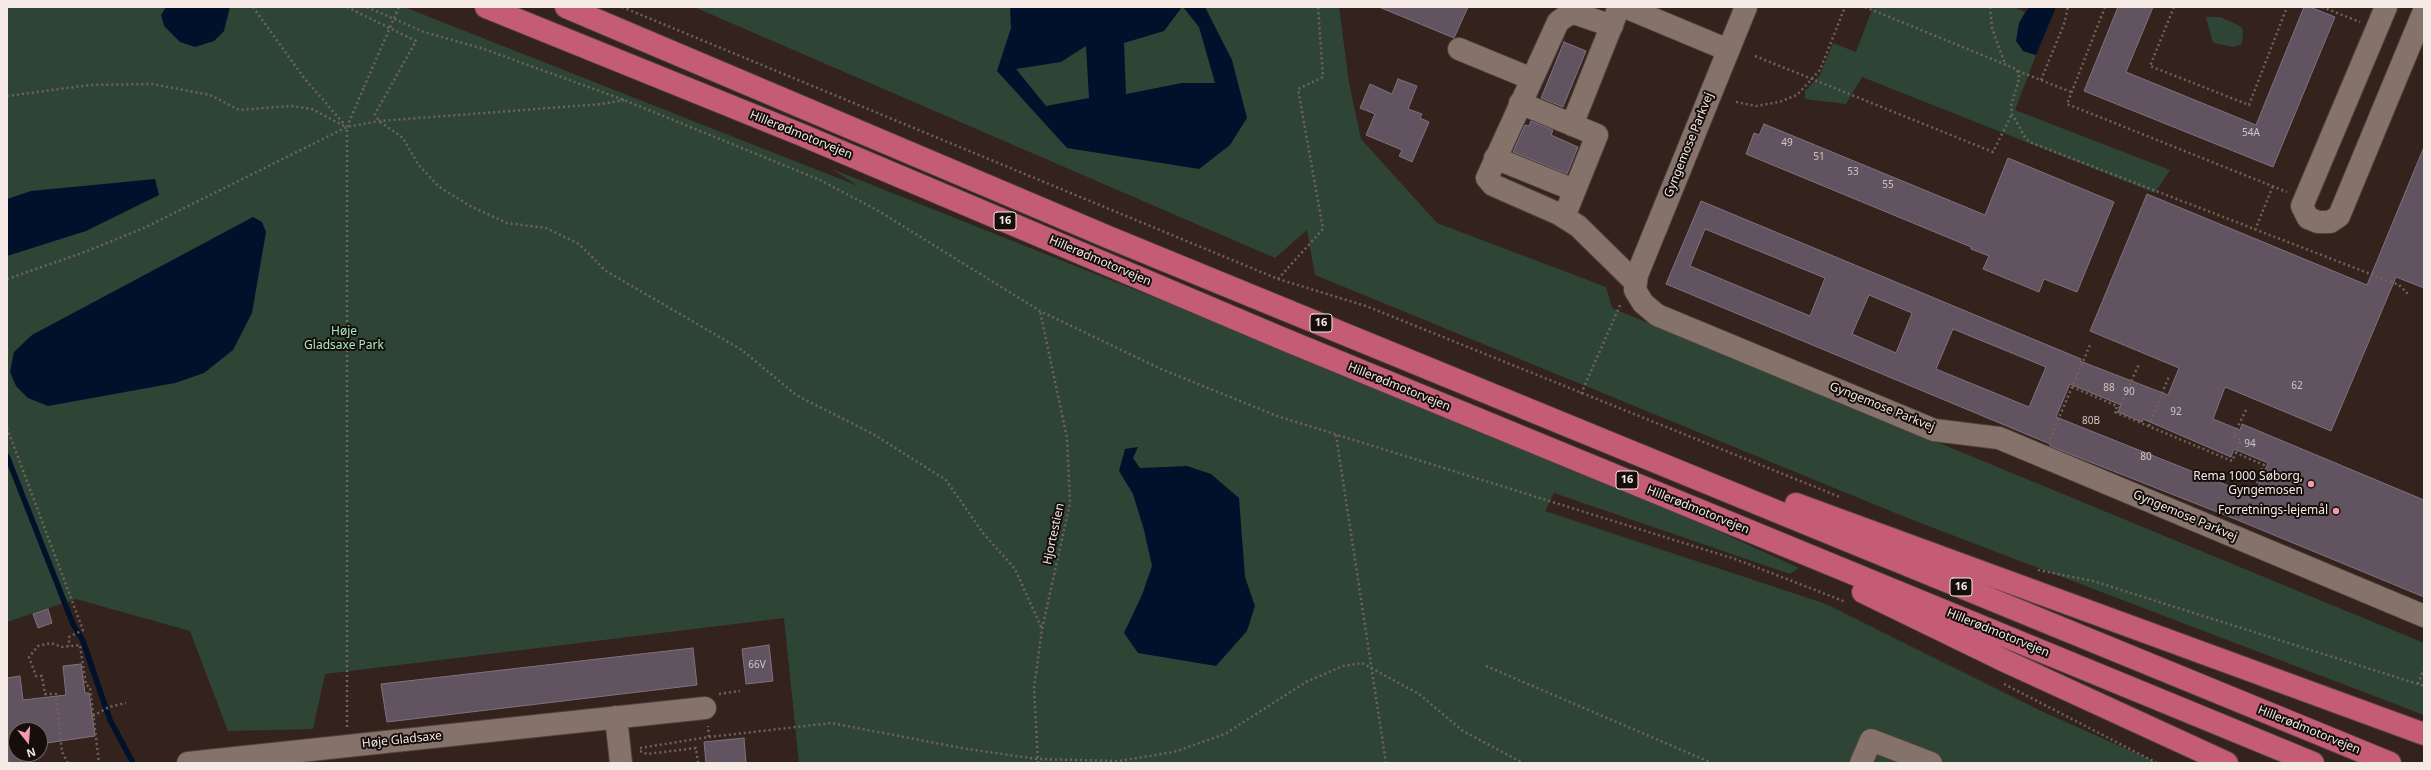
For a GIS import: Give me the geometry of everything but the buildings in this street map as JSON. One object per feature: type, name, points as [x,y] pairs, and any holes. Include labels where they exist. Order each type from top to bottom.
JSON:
[{"type":"highway","name":"Hillerødmotorvejen","points":[[486,7],[802,135],[1288,341],[2313,763]]},
{"type":"highway","name":"Hillerødmotorvejen","points":[[566,7],[1108,237],[2390,763]]},
{"type":"highway","points":[[1532,411],[1838,519],[2424,734]]},
{"type":"highway","points":[[1729,522],[1886,603],[2227,763]]},
{"type":"street","points":[[1625,7],[1728,50]]},
{"type":"street","name":"Gyngemose Parkvej","points":[[1746,7],[1636,275],[1636,286],[1643,303],[1656,315],[1934,430],[1999,438],[2424,616]]},
{"type":"street","points":[[2386,7],[2302,206],[2304,212],[2313,221],[2330,222],[2339,216],[2424,11]]},
{"type":"street","points":[[1572,125],[1616,16],[1574,13],[1562,18],[1558,22],[1488,174],[1490,184],[1564,217],[1585,232],[1636,286]]},
{"type":"street","points":[[1459,49],[1532,79]]},
{"type":"street","points":[[1520,103],[1597,134],[1564,217]]},
{"type":"street","points":[[1495,158],[1574,190]]},
{"type":"street","name":"Høje Gladsaxe","points":[[188,763],[705,708]]},
{"type":"street","points":[[616,717],[621,763]]},
{"type":"street","points":[[1861,763],[1871,740],[1931,763]]},
{"type":"path","points":[[253,7],[304,78],[347,127]]},
{"type":"path","points":[[347,7],[416,41],[375,114],[379,121],[403,138],[418,164],[438,186],[470,206],[507,223],[546,228],[579,244],[606,271],[742,350],[796,395],[873,434],[946,480],[983,533],[1015,569],[1042,629]]},
{"type":"path","points":[[367,7],[424,32],[484,50],[624,100],[820,180],[877,210],[1040,310],[1161,369],[1277,416],[1735,559],[1850,603]]},
{"type":"path","points":[[347,746],[347,127],[399,7]]},
{"type":"path","points":[[622,7],[1278,279],[1366,306],[1842,498]]},
{"type":"path","points":[[1278,279],[1323,229],[1298,88],[1323,77],[1318,7]]},
{"type":"path","points":[[1736,102],[1756,106],[1779,102],[1797,95],[1814,79],[1820,70],[1845,7]]},
{"type":"path","points":[[1865,7],[2071,92]]},
{"type":"path","points":[[1990,7],[1992,28],[2006,65]]},
{"type":"path","points":[[2041,80],[2064,24],[2068,7]]},
{"type":"path","points":[[2105,7],[2067,104],[2305,199]]},
{"type":"path","points":[[2174,7],[2150,66],[2249,105],[2287,7]]},
{"type":"path","points":[[2322,7],[2377,29]]},
{"type":"path","points":[[1755,56],[1993,152],[2012,114]]},
{"type":"path","points":[[2018,71],[2019,80],[2011,106],[2012,114],[2026,139],[2032,143],[2255,230],[2399,284],[2409,296]]},
{"type":"path","points":[[7,96],[90,86],[152,84],[210,95],[239,110],[291,106],[312,109],[347,127]]},
{"type":"path","points":[[7,279],[82,254],[144,228],[347,127],[379,121],[602,104],[624,100]]},
{"type":"path","points":[[2255,230],[2273,186]]},
{"type":"path","points":[[1581,394],[1618,305],[1636,286]]},
{"type":"path","name":"Hjortestien","points":[[1038,763],[1034,688],[1042,629],[1070,503],[1067,438],[1040,310]]},
{"type":"path","points":[[2043,456],[2090,344]]},
{"type":"path","points":[[2117,413],[2139,364]]},
{"type":"path","points":[[2149,426],[2168,376]]},
{"type":"path","points":[[2072,387],[2117,406],[2115,412],[2117,413]]},
{"type":"path","points":[[2117,413],[2232,461],[2241,440],[2233,436],[2247,408]]},
{"type":"path","points":[[7,428],[83,630],[69,637],[69,646]]},
{"type":"path","points":[[1336,435],[1386,763]]},
{"type":"path","points":[[2234,537],[2258,481],[2250,477],[2252,472],[2259,475],[2264,465],[2236,453]]},
{"type":"path","points":[[2033,569],[2093,581],[2424,686]]},
{"type":"path","points":[[68,763],[62,752],[56,694],[45,694],[42,676],[36,676],[29,657],[38,646],[51,643],[62,647],[80,645],[86,685],[90,687],[99,763]]},
{"type":"path","points":[[640,748],[709,737],[830,723],[967,749],[1037,759],[1120,761],[1174,752],[1225,734],[1306,682],[1337,668],[1362,663],[1419,694],[1463,731],[1523,763]]},
{"type":"path","points":[[1486,666],[1712,763]]},
{"type":"path","points":[[2418,684],[2424,668]]},
{"type":"path","points":[[2002,683],[2157,763]]},
{"type":"path","points":[[93,716],[102,710],[126,703]]},
{"type":"path","points":[[705,708],[709,737]]},
{"type":"path","points":[[647,754],[696,748],[698,763]]},
{"type":"green space","name":"Høje Gladsaxe Park","points":[[7,7],[404,7],[858,186],[832,169],[1404,397],[1592,474],[1799,568],[1790,574],[1554,493],[1545,511],[1826,604],[2041,711],[2158,763],[799,763],[784,618],[325,674],[313,729],[228,731],[190,631],[76,599],[7,622]]},
{"type":"green space","points":[[694,7],[1339,7],[1349,83],[1361,139],[1437,223],[1606,287],[1612,308],[2424,643],[2424,715],[1910,519],[1315,275],[1307,230],[1275,258]]},
{"type":"green space","points":[[1873,7],[2013,7],[2025,12],[2019,23],[2023,51],[2036,55],[2015,110],[2170,170],[2155,193],[1862,77],[1846,104],[1805,99],[1805,91],[1820,75],[1833,43],[1856,52]]},
{"type":"green space","points":[[2206,17],[2220,17],[2240,26],[2243,30],[2242,44],[2234,47],[2213,43]]},
{"type":"water","points":[[166,7],[230,7],[224,31],[214,41],[195,47],[180,42],[164,26],[161,15]]},
{"type":"water","points":[[1010,7],[1182,7],[1164,31],[1124,43],[1126,94],[1182,83],[1215,83],[1199,27],[1183,7],[1205,7],[1232,60],[1247,118],[1230,145],[1199,169],[1067,148],[997,71],[1011,28]],"holes":[[[1086,46],[1089,98],[1046,106],[1016,69],[1061,62]]]},
{"type":"water","points":[[2029,7],[2056,7],[2036,55],[2023,51],[2016,41],[2019,23]]},
{"type":"water","points":[[155,179],[159,195],[86,231],[7,256],[7,199],[31,191]]},
{"type":"water","points":[[253,217],[262,222],[266,232],[252,313],[233,350],[204,373],[175,383],[48,406],[28,398],[16,386],[10,372],[14,352],[32,335]]},
{"type":"water","points":[[1138,447],[1133,458],[1140,468],[1187,466],[1211,474],[1239,498],[1245,577],[1255,606],[1247,631],[1216,666],[1138,653],[1124,633],[1142,595],[1152,566],[1144,530],[1133,494],[1119,471],[1125,449]]},
{"type":"waterway","points":[[7,456],[73,624],[83,641],[110,720],[132,761]]},
{"type":"place","name":"Rema 1000 Søborg, Gyngemosen","points":[[2311,484]]},
{"type":"place","name":"Forretnings-lejemål","points":[[2336,511]]}]
